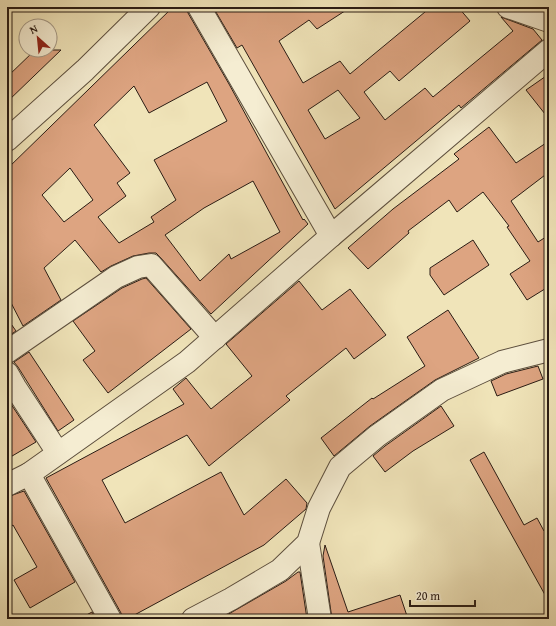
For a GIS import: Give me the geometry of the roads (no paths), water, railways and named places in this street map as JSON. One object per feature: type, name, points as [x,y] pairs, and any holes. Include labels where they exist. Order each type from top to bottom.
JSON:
[{"type":"street","points":[[7,140],[85,70],[150,7]]},
{"type":"street","points":[[198,7],[331,236]]},
{"type":"street","points":[[508,7],[549,21]]},
{"type":"street","points":[[7,485],[29,474],[187,362],[331,236],[549,50]]},
{"type":"street","points":[[7,352],[116,277],[138,267],[151,265],[215,338]]},
{"type":"street","points":[[320,619],[308,543],[319,508],[340,468],[377,436],[442,390],[502,362],[549,350]]},
{"type":"street","points":[[7,373],[58,453]]},
{"type":"street","points":[[29,474],[110,619]]},
{"type":"street","points":[[193,619],[280,570],[308,543]]}]
